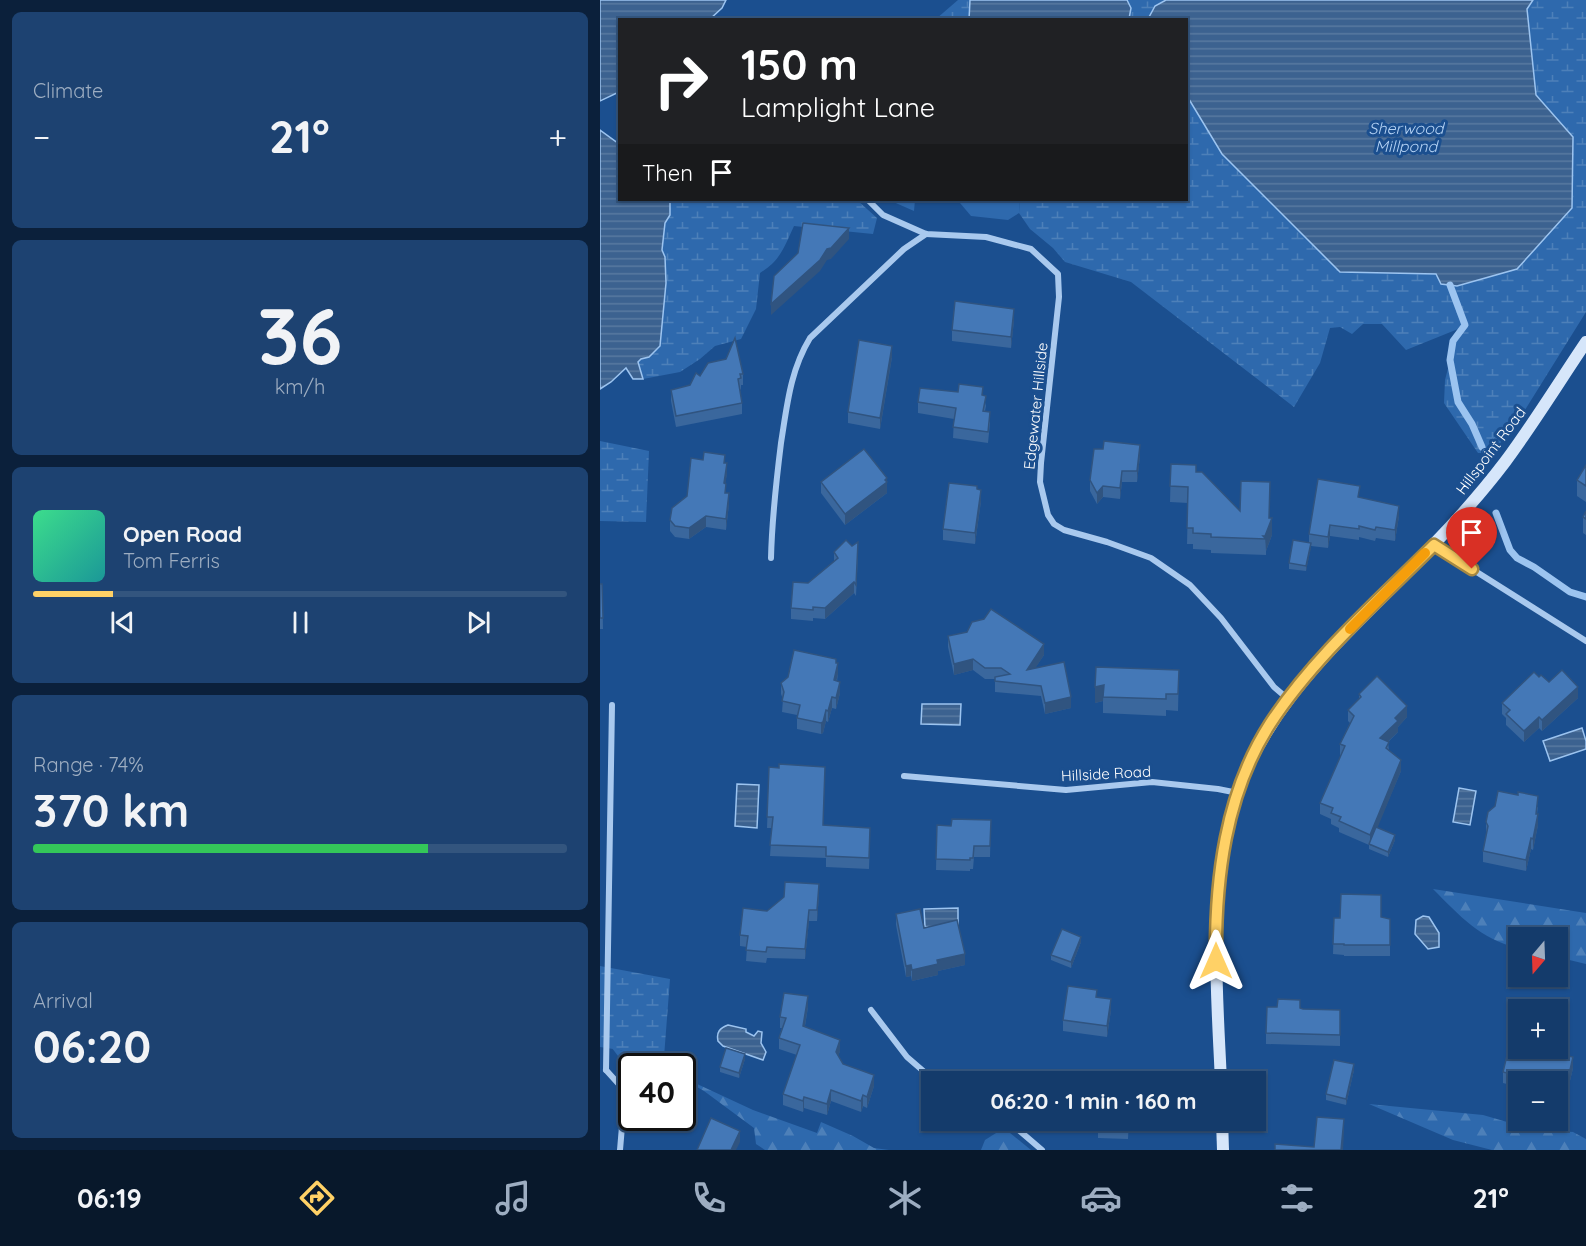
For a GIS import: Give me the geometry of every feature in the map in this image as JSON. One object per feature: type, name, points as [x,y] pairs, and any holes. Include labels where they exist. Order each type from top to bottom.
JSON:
[{"type":"street","name":"Edgewater Hillside","points":[[869,201],[883,215],[926,234],[986,237],[1031,249],[1058,274],[1059,297],[1040,473],[1048,515],[1054,524],[1064,530],[1151,558],[1190,585],[1221,618],[1274,687],[1288,699]]},
{"type":"street","points":[[771,558],[773,499],[788,400],[799,356],[810,338],[904,249],[926,234]]},
{"type":"street","name":"Hillspoint Road","points":[[1221,1071],[1216,961],[1217,894],[1221,861],[1238,793],[1255,752],[1288,699],[1353,626],[1434,545],[1506,461],[1586,342]]},
{"type":"street","points":[[1434,545],[1586,641]]},
{"type":"street","points":[[612,705],[603,1070],[625,1091],[620,1150]]},
{"type":"street","name":"Hillside Road","points":[[904,776],[1066,790],[1152,782],[1238,793]]},
{"type":"street","points":[[872,1010],[908,1057],[924,1071]]},
{"type":"street","points":[[1020,1131],[1042,1150]]},
{"type":"street","points":[[1222,1131],[1223,1150]]},
{"type":"green space","points":[[958,0],[970,0],[969,18],[937,18]]},
{"type":"green space","points":[[1127,0],[1166,0],[1155,7],[1149,18],[1129,18],[1131,8]]},
{"type":"green space","points":[[1533,0],[1586,0],[1586,312],[1523,413],[1493,453],[1478,453],[1444,403],[1445,380],[1458,329],[1406,350],[1382,324],[1363,324],[1352,334],[1340,327],[1330,328],[1320,363],[1294,407],[1131,282],[1065,262],[1053,248],[1030,229],[1019,213],[1020,201],[1188,201],[1188,98],[1222,154],[1340,272],[1436,274],[1516,269],[1572,208],[1573,137],[1536,95],[1527,9]]},
{"type":"green space","points":[[670,201],[858,201],[877,218],[873,234],[794,226],[777,258],[760,273],[756,309],[741,339],[715,346],[680,372],[643,379],[638,362],[641,359],[665,257],[662,250],[665,223],[670,215]]},
{"type":"green space","points":[[891,201],[915,201],[914,211]]},
{"type":"green space","points":[[961,201],[1020,201],[1019,213],[1008,220],[971,216]]},
{"type":"green space","points":[[600,441],[649,451],[646,522],[600,521]]},
{"type":"green space","points":[[1433,889],[1586,913],[1586,964],[1568,960],[1568,927],[1508,927],[1508,945],[1492,939],[1452,908]]},
{"type":"green space","points":[[600,966],[670,979],[664,1053],[628,1053],[600,1047]]},
{"type":"green space","points":[[612,1048],[628,1053],[618,1053],[618,1056]]},
{"type":"green space","points":[[696,1084],[753,1110],[817,1133],[821,1122],[874,1148],[889,1150],[765,1150],[756,1144],[754,1128],[696,1086]]},
{"type":"green space","points":[[1369,1104],[1483,1115],[1508,1122],[1508,1131],[1573,1132],[1586,1139],[1586,1150],[1492,1150],[1453,1140]]},
{"type":"green space","points":[[999,1131],[1008,1131],[1031,1150],[981,1150],[985,1140]]},
{"type":"water","points":[[600,0],[726,0],[722,8],[711,18],[618,18],[618,92],[600,101]]},
{"type":"water","points":[[970,0],[1127,0],[1131,8],[1129,18],[969,18]]},
{"type":"water","name":"Sherwood Millpond","points":[[1166,0],[1533,0],[1527,9],[1536,95],[1573,137],[1572,208],[1517,269],[1457,286],[1441,284],[1436,274],[1340,272],[1222,154],[1188,98],[1188,18],[1149,18],[1155,6]]},
{"type":"water","points":[[600,130],[618,143],[618,201],[670,201],[670,215],[665,223],[662,250],[665,257],[666,283],[660,346],[649,357],[638,362],[643,379],[633,379],[626,368],[600,389]]},
{"type":"water","points":[[922,704],[961,704],[960,725],[921,724]]},
{"type":"water","points":[[1582,728],[1586,749],[1550,761],[1543,741]]},
{"type":"water","points":[[737,784],[759,785],[757,828],[735,826]]},
{"type":"water","points":[[1459,788],[1476,791],[1470,825],[1453,822]]},
{"type":"water","points":[[958,908],[958,926],[925,927],[924,909]]},
{"type":"water","points":[[1423,916],[1429,917],[1439,933],[1439,947],[1428,949],[1415,934],[1416,920]]},
{"type":"water","points":[[728,1025],[746,1029],[746,1032],[754,1036],[758,1031],[762,1032],[761,1043],[766,1052],[763,1060],[723,1046],[718,1041],[718,1033]]},
{"type":"building","points":[[803,223],[849,228],[831,248],[827,249],[820,260],[771,304],[774,276],[798,253]]},
{"type":"building","points":[[955,301],[1014,309],[1011,337],[952,330]]},
{"type":"building","points":[[735,338],[743,374],[740,374],[741,378],[738,379],[742,403],[676,416],[671,390],[690,385],[696,373],[700,376],[708,363],[726,359]]},
{"type":"building","points":[[859,340],[892,346],[880,418],[848,412]]},
{"type":"building","points":[[959,384],[983,387],[982,395],[986,396],[983,411],[990,412],[988,432],[953,427],[956,408],[918,402],[920,388],[958,392]]},
{"type":"building","points":[[1104,441],[1140,445],[1137,471],[1122,471],[1120,488],[1103,486],[1097,493],[1090,480],[1094,449],[1103,449]]},
{"type":"building","points":[[864,449],[887,478],[885,480],[887,482],[845,514],[821,482]]},
{"type":"building","points":[[704,452],[725,455],[724,463],[727,463],[725,493],[729,493],[726,519],[706,516],[689,528],[675,526],[670,520],[672,508],[687,496],[691,458],[703,460]]},
{"type":"building","points":[[1171,464],[1196,465],[1196,472],[1202,472],[1240,511],[1241,481],[1270,482],[1269,518],[1272,518],[1263,536],[1266,539],[1211,537],[1211,534],[1193,533],[1193,528],[1187,528],[1188,487],[1170,486]]},
{"type":"building","points":[[1586,465],[1586,486],[1577,480]]},
{"type":"building","points":[[1318,479],[1360,486],[1358,497],[1399,506],[1395,530],[1330,525],[1328,537],[1309,534]]},
{"type":"building","points":[[949,483],[977,486],[977,489],[981,490],[975,533],[943,529]]},
{"type":"building","points":[[846,540],[852,546],[858,542],[856,585],[854,582],[825,608],[813,607],[813,610],[791,608],[793,582],[808,583],[838,558],[834,552]]},
{"type":"building","points":[[1293,540],[1311,543],[1306,566],[1289,563]]},
{"type":"building","points":[[600,584],[602,584],[603,618],[600,618]]},
{"type":"building","points":[[991,609],[1044,644],[1027,670],[1064,662],[1071,697],[1045,703],[1041,686],[995,681],[995,677],[1010,674],[1001,668],[985,668],[973,659],[954,664],[948,636],[967,632],[972,622],[984,619]]},
{"type":"building","points":[[794,650],[836,659],[838,663],[834,680],[840,682],[836,698],[832,697],[821,723],[797,718],[800,705],[782,701],[784,692],[781,683],[788,677]]},
{"type":"building","points":[[1096,667],[1179,670],[1178,694],[1166,694],[1166,699],[1103,697],[1104,685],[1095,687]]},
{"type":"building","points":[[1562,670],[1578,687],[1542,720],[1539,717],[1524,731],[1506,714],[1510,710],[1502,703],[1534,672],[1549,682]]},
{"type":"building","points":[[1377,676],[1407,706],[1395,718],[1398,721],[1380,738],[1389,742],[1386,748],[1401,760],[1370,835],[1339,821],[1341,817],[1331,813],[1333,808],[1320,803],[1345,746],[1340,744],[1354,716],[1348,710],[1361,697],[1359,694]]},
{"type":"building","points":[[779,764],[825,767],[823,825],[870,828],[869,858],[826,856],[826,847],[770,845],[773,817],[767,817],[769,767],[779,768]]},
{"type":"building","points":[[1498,791],[1538,796],[1536,814],[1538,814],[1526,860],[1483,851],[1488,812],[1495,806]]},
{"type":"building","points":[[952,819],[991,820],[990,846],[974,846],[973,858],[970,860],[936,859],[937,825],[951,826]]},
{"type":"building","points":[[1376,827],[1395,835],[1388,852],[1369,844]]},
{"type":"building","points":[[785,882],[819,884],[817,910],[809,910],[805,949],[767,947],[766,952],[746,950],[748,936],[740,935],[743,908],[767,911],[784,897]]},
{"type":"building","points":[[1341,894],[1381,895],[1381,917],[1390,919],[1390,945],[1333,944],[1334,918],[1340,918]]},
{"type":"building","points":[[920,909],[924,928],[957,920],[965,954],[937,960],[938,964],[912,970],[911,965],[906,966],[896,914]]},
{"type":"building","points":[[1062,929],[1081,937],[1071,962],[1051,955]]},
{"type":"building","points":[[1068,986],[1097,990],[1096,997],[1111,999],[1107,1026],[1063,1020]]},
{"type":"building","points":[[784,993],[808,996],[803,1026],[840,1040],[836,1052],[843,1064],[874,1075],[867,1097],[863,1095],[861,1101],[831,1090],[827,1104],[804,1097],[803,1101],[783,1094],[800,1045],[779,1038],[786,1018],[780,1017]]},
{"type":"building","points":[[1278,999],[1300,1000],[1300,1008],[1303,1009],[1340,1010],[1340,1035],[1266,1033],[1267,1007],[1277,1007]]},
{"type":"building","points":[[726,1048],[745,1054],[739,1073],[720,1067]]},
{"type":"building","points":[[1508,1051],[1508,1059],[1568,1059],[1568,1056],[1573,1057],[1568,1078],[1568,1071],[1503,1072]]},
{"type":"building","points":[[1334,1060],[1354,1064],[1346,1099],[1326,1094]]},
{"type":"building","points":[[1317,1117],[1344,1119],[1341,1150],[1275,1150],[1275,1144],[1314,1147]]},
{"type":"building","points":[[711,1118],[740,1131],[731,1150],[697,1150]]},
{"type":"waterway","points":[[1450,285],[1465,325],[1453,341],[1450,360],[1458,402],[1472,424],[1482,447]]},
{"type":"waterway","points":[[1496,513],[1510,550],[1517,558],[1570,592],[1586,597]]},
{"type":"slow traffic","points":[[1350,629],[1425,553]]},
{"type":"route","points":[[1216,961],[1217,894],[1228,827],[1246,772],[1270,725],[1288,699],[1317,666],[1434,545],[1472,569]]}]
